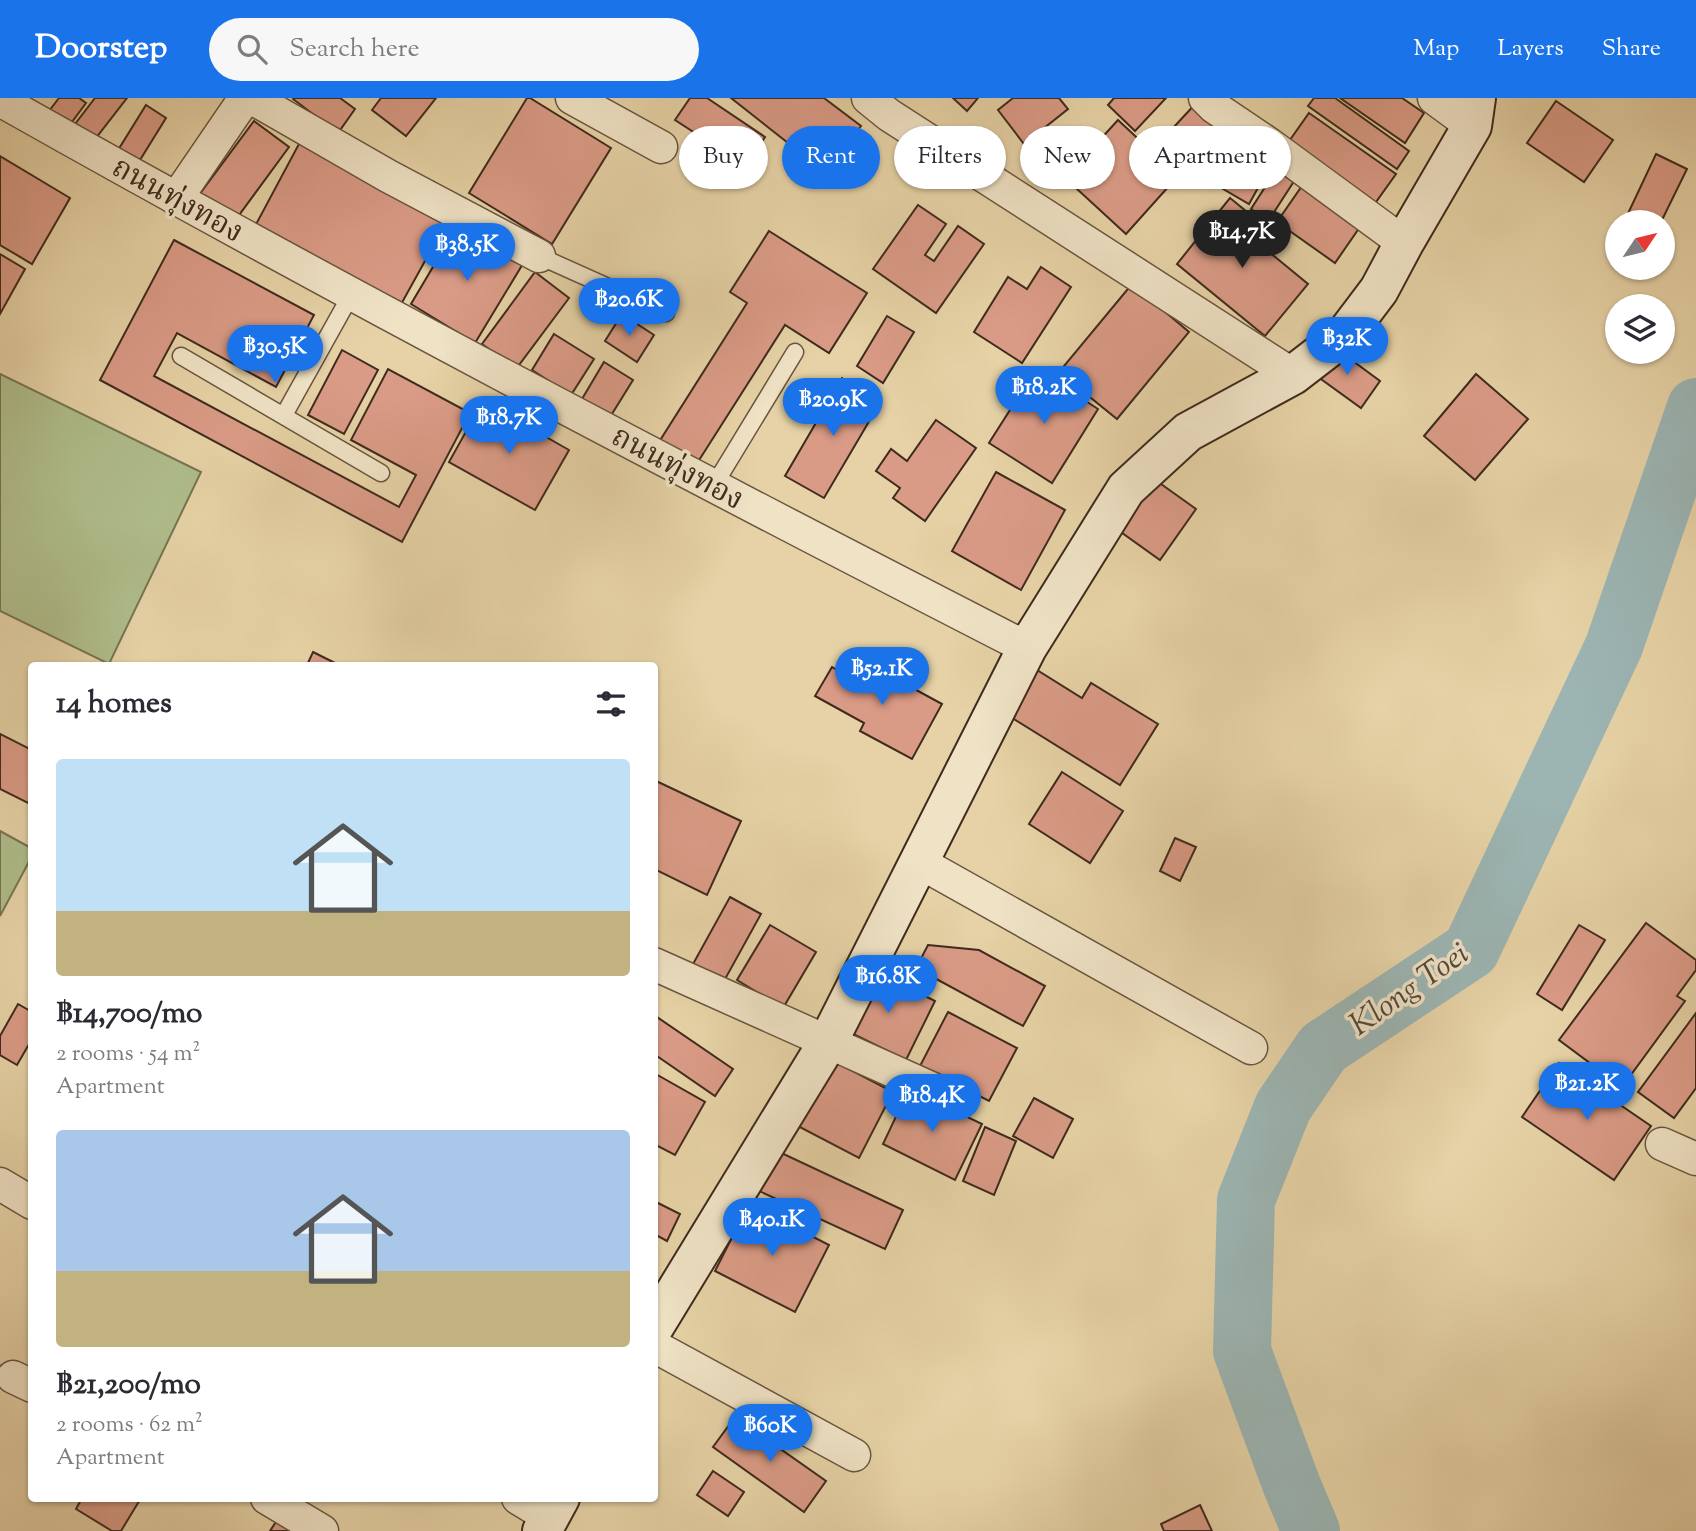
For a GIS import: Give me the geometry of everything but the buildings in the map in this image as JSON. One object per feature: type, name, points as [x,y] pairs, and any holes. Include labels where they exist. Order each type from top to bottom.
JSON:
[{"type":"street","points":[[177,199],[246,98]]},
{"type":"street","points":[[252,98],[388,176],[539,256]]},
{"type":"street","points":[[572,98],[661,146]]},
{"type":"street","points":[[868,98],[1293,375]]},
{"type":"street","points":[[1205,98],[1404,243]]},
{"type":"street","points":[[658,1313],[828,1042],[1027,648],[1126,489],[1188,432],[1293,375],[1345,335],[1379,290],[1474,112],[1434,98]]},
{"type":"street","name":"ถนนทุ่งทอง","points":[[0,100],[177,199],[713,487],[1027,648]]},
{"type":"street","points":[[919,862],[1251,1048]]},
{"type":"street","points":[[658,966],[953,1098]]},
{"type":"street","points":[[1662,1144],[1696,1159]]},
{"type":"street","points":[[0,1184],[28,1201]]},
{"type":"street","points":[[658,1348],[854,1455]]},
{"type":"street","points":[[274,1502],[322,1531]]},
{"type":"lane","points":[[539,256],[666,313]]},
{"type":"lane","points":[[284,415],[352,293]]},
{"type":"lane","points":[[713,487],[795,352]]},
{"type":"lane","points":[[181,356],[381,473]]},
{"type":"green space","points":[[0,374],[201,472],[110,662],[105,662],[0,611]]},
{"type":"green space","points":[[0,831],[28,846],[28,864],[0,916]]},
{"type":"waterway","name":"Klong Toei","points":[[1311,1531],[1242,1351],[1246,1200],[1283,1107],[1323,1048],[1471,950],[1614,646],[1696,407]]}]
